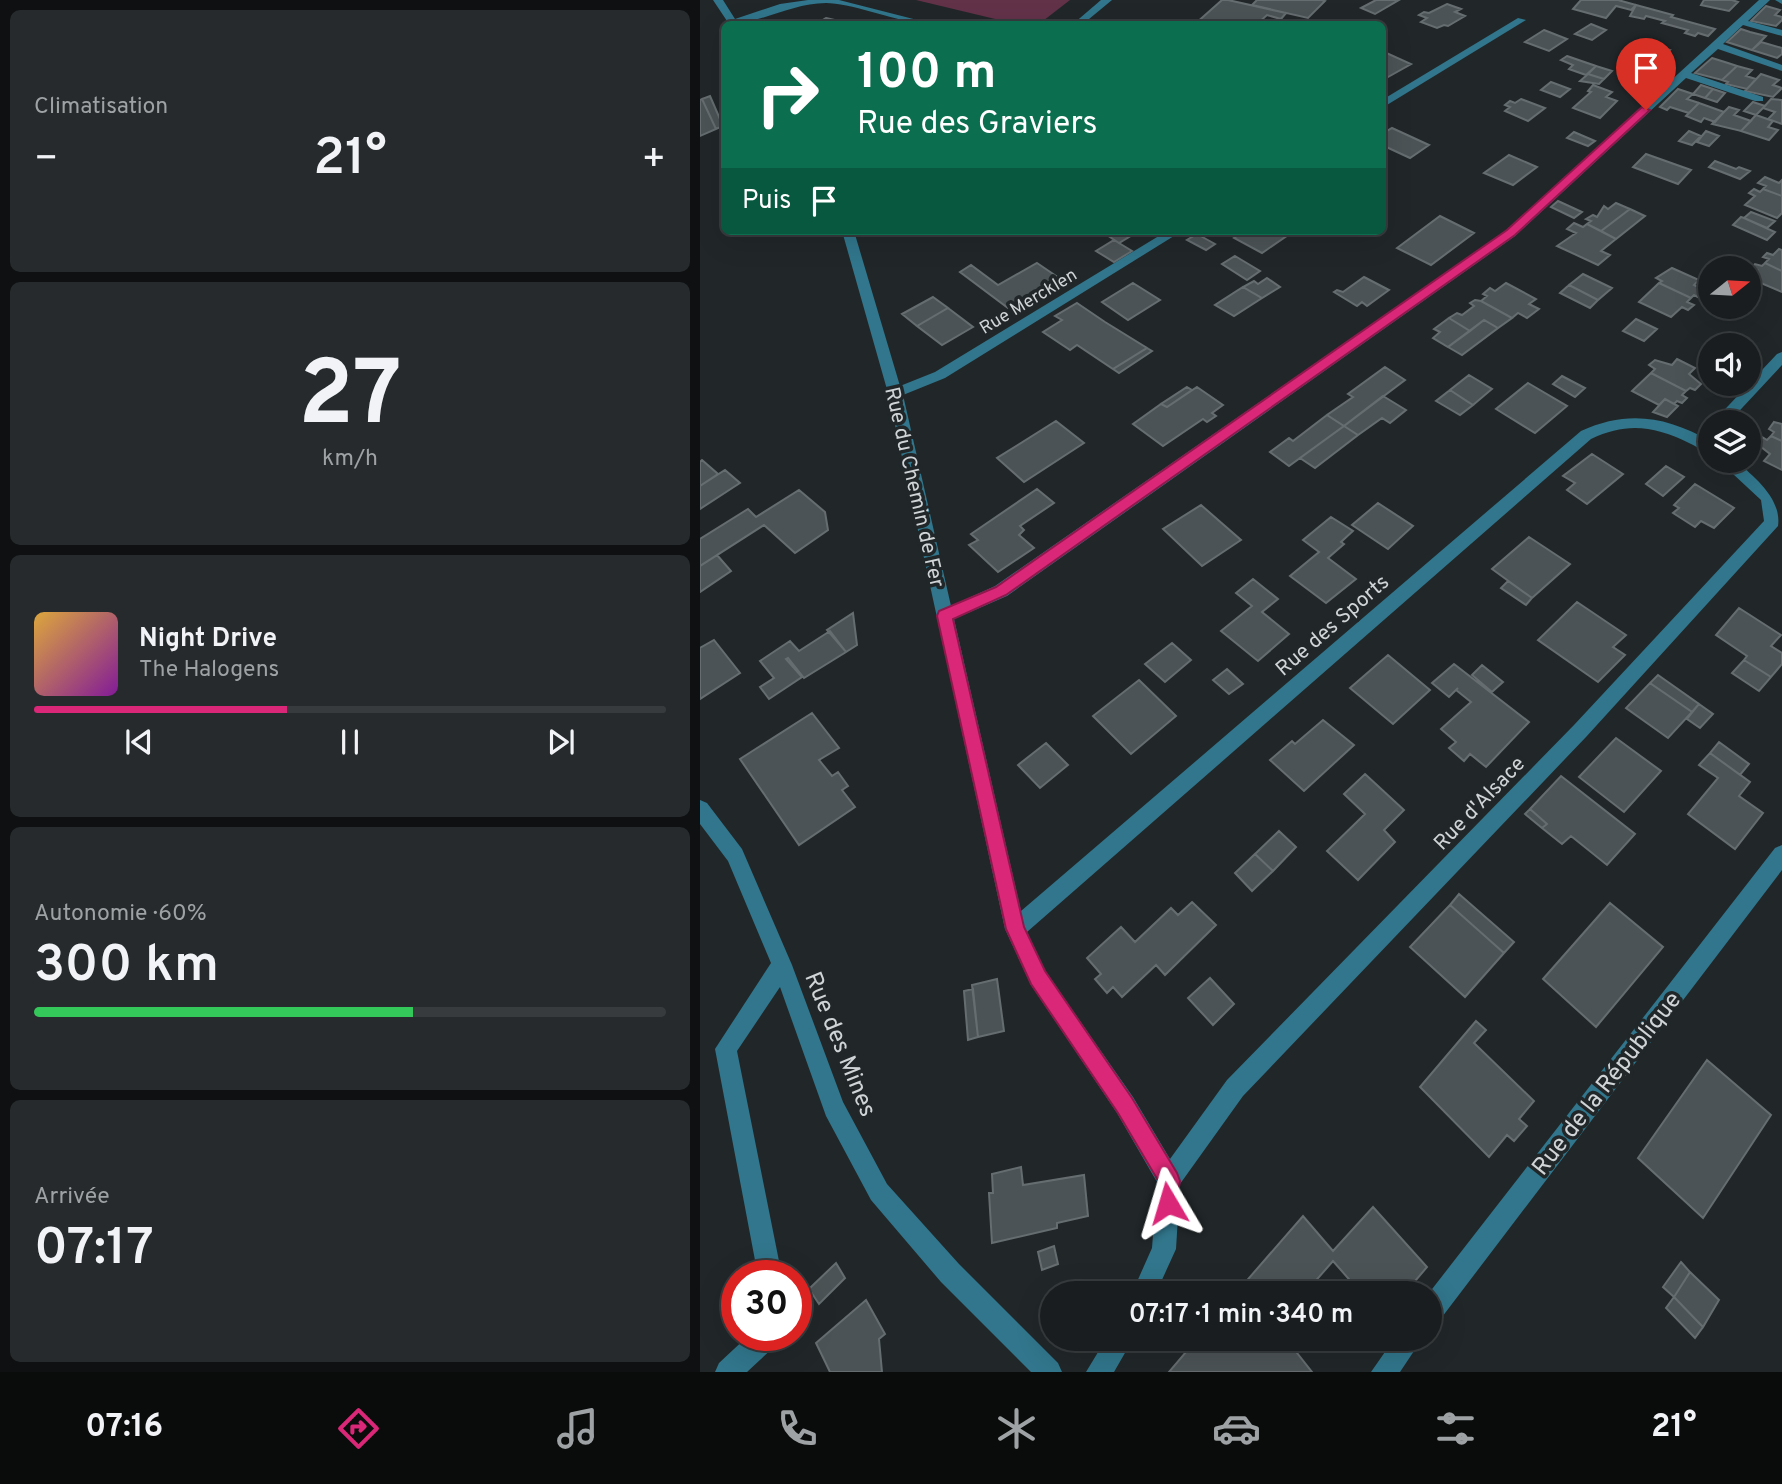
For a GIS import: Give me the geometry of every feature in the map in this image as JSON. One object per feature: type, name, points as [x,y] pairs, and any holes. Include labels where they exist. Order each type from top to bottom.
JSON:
[{"type":"street","points":[[718,0],[731,21]]},
{"type":"street","points":[[741,21],[780,7],[827,0],[915,21]]},
{"type":"street","points":[[1082,21],[1107,0]]},
{"type":"street","points":[[945,616],[1001,591],[1511,233],[1762,1]]},
{"type":"street","points":[[1386,103],[1521,20]]},
{"type":"street","points":[[1742,22],[1782,33]]},
{"type":"street","points":[[1716,45],[1782,68]]},
{"type":"street","points":[[1684,74],[1759,99]]},
{"type":"street","name":"Rue du Chemin de Fer","points":[[849,235],[895,393],[1015,929],[1038,978],[1125,1105],[1169,1181]]},
{"type":"street","name":"Rue Mercklen","points":[[895,393],[940,375],[1169,235]]},
{"type":"street","points":[[1731,410],[1782,357]]},
{"type":"street","name":"Rue des Sports","points":[[1015,929],[1586,435],[1610,424],[1627,421],[1698,438]]},
{"type":"street","name":"Rue d'Alsace","points":[[1169,1181],[1236,1088],[1580,731],[1772,522],[1768,498],[1740,473]]},
{"type":"street","name":"Rue des Mines","points":[[700,808],[735,855],[782,965],[834,1108],[879,1192],[950,1273],[1049,1372]]},
{"type":"street","name":"Rue de la République","points":[[1442,1296],[1782,854]]},
{"type":"street","points":[[766,1260],[726,1049],[782,965]]},
{"type":"street","points":[[1149,1281],[1164,1249],[1169,1181]]},
{"type":"street","points":[[728,1372],[751,1351]]},
{"type":"street","points":[[1099,1372],[1112,1351]]},
{"type":"street","points":[[1384,1372],[1400,1351]]},
{"type":"shaded area","points":[[916,0],[1070,0],[1043,21],[1004,21]]},
{"type":"building","points":[[1222,0],[1286,13],[1281,19],[1267,15],[1260,21],[1198,21]]},
{"type":"building","points":[[1257,0],[1325,1],[1308,18],[1252,5]]},
{"type":"building","points":[[1376,0],[1399,0],[1375,14],[1361,8]]},
{"type":"building","points":[[1581,0],[1618,0],[1636,5],[1631,10],[1616,6],[1606,18],[1573,9]]},
{"type":"building","points":[[1704,0],[1738,2],[1729,11],[1701,5]]},
{"type":"building","points":[[1447,4],[1461,9],[1455,12],[1465,16],[1448,26],[1437,28],[1421,22],[1427,18],[1419,15]]},
{"type":"building","points":[[1636,5],[1715,29],[1708,36],[1685,33],[1688,30],[1662,23],[1665,21],[1646,16],[1644,19],[1630,16]]},
{"type":"building","points":[[1766,6],[1780,10],[1775,15],[1782,17],[1782,20],[1776,26],[1751,21]]},
{"type":"building","points":[[1591,24],[1606,30],[1592,40],[1575,34]]},
{"type":"building","points":[[1741,29],[1766,36],[1752,50],[1727,42]]},
{"type":"building","points":[[1544,30],[1567,39],[1549,51],[1525,42]]},
{"type":"building","points":[[1643,42],[1670,50],[1654,66],[1627,58]]},
{"type":"building","points":[[1761,42],[1782,48],[1782,54],[1777,58],[1752,50]]},
{"type":"building","points":[[1386,53],[1411,64],[1388,77]]},
{"type":"building","points":[[1567,56],[1596,66],[1586,75],[1569,69],[1573,65],[1561,60]]},
{"type":"building","points":[[1712,58],[1737,66],[1722,80],[1695,73]]},
{"type":"building","points":[[1596,66],[1612,71],[1604,79],[1588,74]]},
{"type":"building","points":[[1737,66],[1752,70],[1746,76],[1756,79],[1747,89],[1726,84],[1728,82],[1722,80]]},
{"type":"building","points":[[1588,74],[1604,79],[1599,84],[1580,81]]},
{"type":"building","points":[[1761,74],[1779,80],[1773,85],[1782,88],[1773,97],[1745,91]]},
{"type":"building","points":[[1551,82],[1570,89],[1560,97],[1541,90]]},
{"type":"building","points":[[1593,85],[1612,92],[1606,97],[1617,101],[1600,118],[1573,108],[1591,92],[1588,91]]},
{"type":"building","points":[[1701,85],[1713,89],[1705,98],[1693,94]]},
{"type":"building","points":[[1678,89],[1693,94],[1687,99],[1699,103],[1689,113],[1660,107]]},
{"type":"building","points":[[1713,89],[1725,93],[1717,102],[1705,98]]},
{"type":"building","points":[[710,96],[721,127],[716,129],[702,99]]},
{"type":"building","points":[[702,99],[716,129],[700,136],[700,100]]},
{"type":"building","points":[[1521,99],[1545,108],[1528,121],[1505,111],[1510,107],[1505,105],[1510,101],[1515,103]]},
{"type":"building","points":[[1771,99],[1782,100],[1782,124],[1768,119],[1775,112],[1763,108]]},
{"type":"building","points":[[1753,102],[1765,106],[1756,115],[1744,111]]},
{"type":"building","points":[[1699,103],[1724,112],[1715,122],[1704,118],[1701,122],[1686,116]]},
{"type":"building","points":[[1729,107],[1739,110],[1734,115],[1751,121],[1741,131],[1712,124]]},
{"type":"building","points":[[1756,115],[1773,121],[1768,127],[1778,130],[1769,140],[1741,131]]},
{"type":"building","points":[[1392,128],[1429,145],[1410,158],[1386,147],[1386,132]]},
{"type":"building","points":[[1689,131],[1701,136],[1692,145],[1679,141]]},
{"type":"building","points":[[1706,131],[1719,136],[1709,146],[1697,142]]},
{"type":"building","points":[[1574,132],[1595,141],[1588,146],[1567,138]]},
{"type":"building","points":[[1646,154],[1691,170],[1678,184],[1633,167]]},
{"type":"building","points":[[1509,155],[1537,167],[1513,185],[1484,173]]},
{"type":"building","points":[[1715,161],[1750,171],[1740,179],[1709,167]]},
{"type":"building","points":[[1765,177],[1779,183],[1782,180],[1782,196],[1763,189],[1766,186],[1758,183]]},
{"type":"building","points":[[1754,189],[1760,192],[1763,189],[1782,196],[1782,213],[1777,218],[1745,205],[1755,196],[1749,193]]},
{"type":"building","points":[[1558,201],[1582,212],[1574,218],[1551,207]]},
{"type":"building","points":[[1616,203],[1630,209],[1601,231],[1587,224],[1591,221],[1586,219],[1593,215],[1597,217],[1604,206],[1608,209]]},
{"type":"building","points":[[1630,209],[1645,216],[1616,239],[1601,231]]},
{"type":"building","points":[[1751,212],[1775,221],[1767,228],[1744,218]]},
{"type":"building","points":[[1440,216],[1474,233],[1431,265],[1397,248]]},
{"type":"building","points":[[1741,217],[1775,232],[1767,240],[1733,225]]},
{"type":"building","points":[[1574,223],[1583,227],[1587,224],[1616,239],[1601,251],[1610,255],[1598,265],[1557,246],[1576,233],[1567,229]]},
{"type":"building","points":[[1107,235],[1132,235],[1119,243]]},
{"type":"building","points":[[1199,235],[1215,244],[1206,250],[1187,240]]},
{"type":"building","points":[[1238,235],[1288,235],[1262,253],[1234,238]]},
{"type":"building","points":[[1114,240],[1132,251],[1114,262],[1096,251]]},
{"type":"building","points":[[1779,249],[1782,250],[1782,271],[1765,263],[1769,259],[1763,257],[1767,253],[1773,255]]},
{"type":"building","points":[[1235,256],[1260,271],[1247,280],[1222,264]]},
{"type":"building","points":[[1037,263],[1059,278],[1008,308],[960,272],[971,265],[998,285]]},
{"type":"building","points":[[1765,263],[1782,271],[1782,292],[1761,283],[1762,266]]},
{"type":"building","points":[[1672,268],[1698,280],[1694,285],[1698,287],[1698,297],[1694,295],[1691,298],[1659,283],[1662,281],[1656,278]]},
{"type":"building","points":[[1583,274],[1612,288],[1598,300],[1569,285]]},
{"type":"building","points":[[1364,277],[1389,290],[1367,306],[1362,302],[1357,306],[1334,292],[1343,292]]},
{"type":"building","points":[[1267,278],[1280,287],[1262,298],[1243,287],[1254,281],[1258,284]]},
{"type":"building","points":[[1133,283],[1160,300],[1128,320],[1102,302]]},
{"type":"building","points":[[1506,283],[1536,299],[1529,304],[1539,309],[1527,318],[1518,313],[1512,318],[1481,301],[1487,296],[1483,294],[1490,288],[1495,291]]},
{"type":"building","points":[[1659,283],[1691,298],[1687,302],[1694,305],[1688,310],[1682,307],[1671,317],[1639,302]]},
{"type":"building","points":[[1569,285],[1598,300],[1590,308],[1560,293]]},
{"type":"building","points":[[1243,287],[1262,298],[1234,316],[1215,305]]},
{"type":"building","points":[[933,297],[948,308],[917,326],[902,314]]},
{"type":"building","points":[[1475,300],[1512,318],[1498,328],[1484,320],[1470,331],[1449,318],[1457,313],[1462,315],[1474,306],[1470,303]]},
{"type":"building","points":[[1077,303],[1147,348],[1113,369],[1077,345],[1070,350],[1043,332],[1062,320],[1055,316]]},
{"type":"building","points":[[948,308],[973,327],[942,345],[917,326]]},
{"type":"building","points":[[1449,318],[1470,331],[1448,347],[1433,338],[1440,332],[1434,329]]},
{"type":"building","points":[[1636,319],[1657,329],[1644,341],[1623,331]]},
{"type":"building","points":[[1484,320],[1498,328],[1462,355],[1448,347]]},
{"type":"building","points":[[1147,348],[1152,351],[1119,373],[1113,369]]},
{"type":"building","points":[[1677,359],[1695,368],[1689,374],[1698,382],[1698,387],[1686,391],[1651,373],[1655,369],[1649,365],[1655,360],[1672,365]]},
{"type":"building","points":[[1385,367],[1405,380],[1344,426],[1327,415],[1353,397],[1348,394]]},
{"type":"building","points":[[1651,373],[1686,391],[1682,395],[1687,398],[1682,403],[1677,401],[1674,404],[1665,399],[1659,405],[1632,391]]},
{"type":"building","points":[[1469,375],[1492,389],[1473,405],[1450,390]]},
{"type":"building","points":[[1562,376],[1585,388],[1575,397],[1553,384]]},
{"type":"building","points":[[1528,383],[1567,406],[1535,433],[1496,409]]},
{"type":"building","points":[[1187,387],[1192,390],[1167,407],[1161,404]]},
{"type":"building","points":[[1197,387],[1223,405],[1212,413],[1216,416],[1207,422],[1203,419],[1163,446],[1133,424],[1161,404],[1167,407]]},
{"type":"building","points":[[1450,390],[1473,405],[1460,415],[1436,401]]},
{"type":"building","points":[[1383,396],[1406,410],[1390,423],[1382,418],[1358,435],[1344,426]]},
{"type":"building","points":[[1665,399],[1678,406],[1667,417],[1653,412]]},
{"type":"building","points":[[1327,415],[1344,426],[1289,466],[1270,452],[1289,438],[1293,441]]},
{"type":"building","points":[[1056,421],[1084,443],[1024,482],[997,458]]},
{"type":"building","points":[[1774,422],[1782,424],[1782,441],[1771,436],[1774,432],[1769,429]]},
{"type":"building","points":[[1344,426],[1358,435],[1315,468],[1300,458]]},
{"type":"building","points":[[1771,436],[1782,441],[1782,470],[1764,461],[1770,454],[1761,447],[1761,438],[1767,440]]},
{"type":"building","points":[[1592,454],[1623,474],[1587,504],[1567,490],[1575,483],[1563,476]]},
{"type":"building","points":[[702,460],[718,474],[700,486],[700,462]]},
{"type":"building","points":[[1666,466],[1684,477],[1663,496],[1646,484]]},
{"type":"building","points":[[725,470],[740,483],[700,509],[700,486]]},
{"type":"building","points":[[1695,484],[1734,508],[1714,528],[1701,521],[1695,527],[1673,513],[1679,508],[1674,505]]},
{"type":"building","points":[[1037,489],[1054,503],[1020,526],[1024,530],[1019,535],[1034,548],[998,572],[969,545],[978,540],[971,534]]},
{"type":"building","points":[[799,490],[825,512],[828,530],[795,553],[764,525],[700,566],[700,539],[748,509],[756,517]]},
{"type":"building","points":[[1378,503],[1413,526],[1388,549],[1352,525]]},
{"type":"building","points":[[1201,505],[1241,540],[1202,566],[1163,529]]},
{"type":"building","points":[[1331,517],[1353,531],[1341,542],[1344,544],[1328,558],[1356,579],[1326,603],[1290,576],[1319,552],[1303,540]]},
{"type":"building","points":[[1529,537],[1570,564],[1532,598],[1492,569]]},
{"type":"building","points":[[717,555],[731,571],[700,592],[700,566]]},
{"type":"building","points":[[1253,579],[1278,599],[1262,612],[1289,634],[1258,661],[1221,631],[1252,606],[1236,593]]},
{"type":"building","points":[[1508,581],[1532,598],[1526,605],[1501,588]]},
{"type":"building","points":[[1577,602],[1626,635],[1613,647],[1625,655],[1598,682],[1538,640]]},
{"type":"building","points":[[1739,608],[1781,635],[1771,646],[1782,653],[1782,664],[1771,677],[1744,660],[1747,656],[1716,635]]},
{"type":"building","points":[[853,613],[857,645],[846,652],[827,630]]},
{"type":"building","points":[[830,631],[846,652],[804,678],[788,658],[786,659],[802,677],[769,699],[760,687],[774,678],[760,661],[790,641],[799,651]]},
{"type":"building","points":[[714,640],[740,673],[700,699],[700,648]]},
{"type":"building","points":[[1172,643],[1191,660],[1165,682],[1145,664]]},
{"type":"building","points":[[1388,655],[1430,690],[1393,724],[1350,688]]},
{"type":"building","points":[[1744,660],[1771,677],[1759,691],[1732,673]]},
{"type":"building","points":[[1454,664],[1529,722],[1486,767],[1470,754],[1464,761],[1449,748],[1456,742],[1441,729],[1471,702],[1456,690],[1449,697],[1432,683]]},
{"type":"building","points":[[1482,665],[1503,682],[1492,692],[1472,675]]},
{"type":"building","points":[[1227,669],[1243,684],[1229,694],[1213,680]]},
{"type":"building","points":[[1658,675],[1699,704],[1692,712],[1650,683]]},
{"type":"building","points":[[1139,680],[1176,716],[1131,754],[1093,716]]},
{"type":"building","points":[[1650,683],[1692,712],[1668,738],[1626,708]]},
{"type":"building","points":[[1699,704],[1713,714],[1700,728],[1687,719]]},
{"type":"building","points":[[812,713],[839,748],[819,760],[832,776],[838,772],[848,786],[842,790],[855,807],[799,845],[740,759]]},
{"type":"building","points":[[1323,720],[1354,745],[1304,791],[1270,760],[1292,741],[1295,744]]},
{"type":"building","points":[[1616,738],[1661,771],[1624,812],[1579,777]]},
{"type":"building","points":[[1719,742],[1749,764],[1740,775],[1710,753]]},
{"type":"building","points":[[1046,743],[1068,765],[1040,788],[1018,765]]},
{"type":"building","points":[[1710,753],[1750,782],[1739,796],[1763,813],[1735,849],[1688,814],[1718,778],[1699,765]]},
{"type":"building","points":[[1365,774],[1404,810],[1384,830],[1395,842],[1358,880],[1327,851],[1365,814],[1344,794]]},
{"type":"building","points":[[1561,776],[1635,834],[1607,865],[1571,836],[1562,844],[1542,828],[1547,824],[1530,809]]},
{"type":"building","points":[[1530,809],[1547,824],[1542,828],[1525,814]]},
{"type":"building","points":[[1279,831],[1296,847],[1273,871],[1255,854]]},
{"type":"building","points":[[1255,854],[1273,871],[1252,891],[1235,873]]},
{"type":"building","points":[[1459,894],[1514,942],[1504,953],[1450,905]]},
{"type":"building","points":[[1192,902],[1216,925],[1165,975],[1156,965],[1122,997],[1113,987],[1107,993],[1095,979],[1101,974],[1087,958],[1121,927],[1135,942],[1171,908],[1178,915]]},
{"type":"building","points":[[1610,903],[1663,947],[1596,1027],[1543,979]]},
{"type":"building","points":[[1450,905],[1504,953],[1465,997],[1410,947]]},
{"type":"building","points":[[1210,978],[1234,1004],[1213,1025],[1188,998]]},
{"type":"building","points":[[997,979],[1004,1031],[978,1037],[972,985]]},
{"type":"building","points":[[973,989],[978,1037],[968,1040],[964,991]]},
{"type":"building","points":[[1476,1021],[1486,1030],[1474,1043],[1534,1101],[1519,1119],[1527,1126],[1514,1141],[1507,1135],[1489,1157],[1420,1087]]},
{"type":"building","points":[[1707,1060],[1771,1115],[1703,1218],[1638,1158]]},
{"type":"building","points":[[1021,1167],[1023,1185],[1084,1175],[1088,1216],[1057,1223],[1057,1228],[992,1243],[989,1193],[993,1193],[992,1174]]},
{"type":"building","points":[[1373,1207],[1427,1267],[1415,1281],[1350,1281],[1333,1261],[1316,1281],[1246,1281],[1303,1216],[1333,1251]]},
{"type":"building","points":[[1054,1246],[1058,1264],[1042,1270],[1038,1252]]},
{"type":"building","points":[[1681,1262],[1690,1272],[1674,1297],[1663,1287]]},
{"type":"building","points":[[836,1263],[845,1278],[819,1304],[812,1294],[812,1286]]},
{"type":"building","points":[[1690,1272],[1719,1300],[1703,1327],[1674,1297]]},
{"type":"building","points":[[1674,1297],[1703,1327],[1695,1338],[1666,1308]]},
{"type":"building","points":[[866,1300],[885,1334],[879,1339],[882,1372],[830,1372],[816,1343]]},
{"type":"building","points":[[1187,1351],[1295,1351],[1312,1372],[1169,1372]]},
{"type":"route","points":[[1168,1203],[1169,1181],[1125,1105],[1038,978],[1015,929],[945,616],[1001,591],[1511,233],[1646,110]]}]
